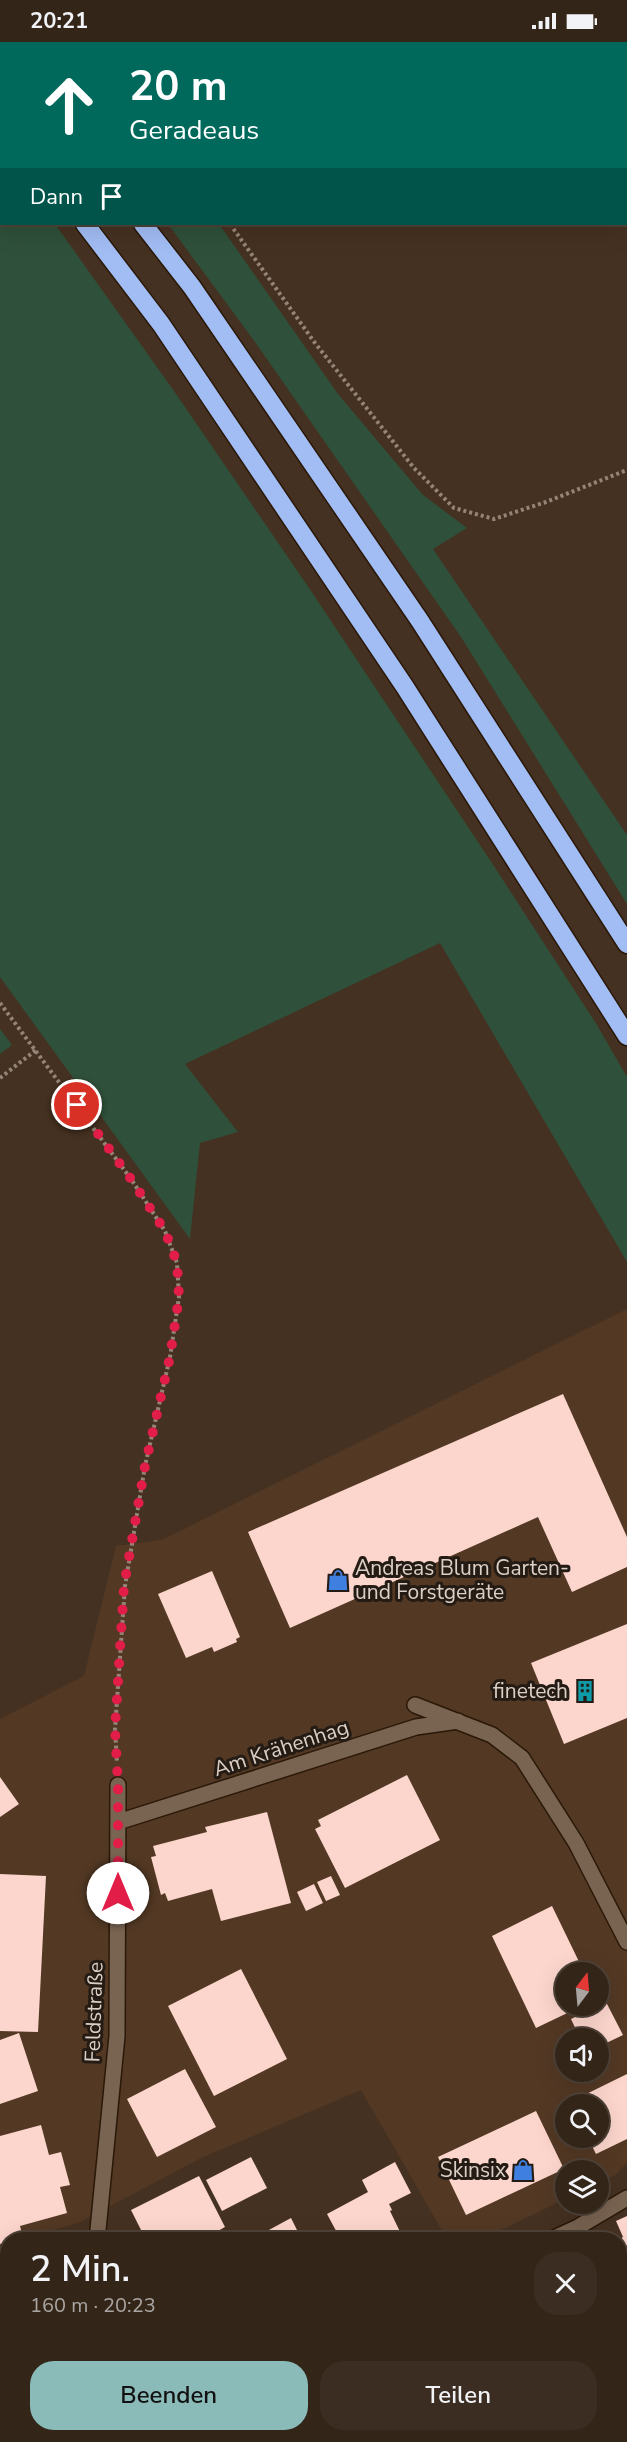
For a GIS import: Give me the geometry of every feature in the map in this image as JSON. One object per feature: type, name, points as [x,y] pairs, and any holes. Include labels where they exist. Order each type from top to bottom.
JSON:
[{"type":"highway","points":[[87,225],[161,324],[399,677],[627,1036]]},
{"type":"highway","points":[[144,225],[192,287],[420,621],[627,944]]},
{"type":"street","points":[[415,1706],[492,1735],[522,1758],[576,1843],[627,1942]]},
{"type":"street","name":"Am Krähenhag","points":[[118,1822],[416,1727],[458,1721]]},
{"type":"street","name":"Feldstraße","points":[[98,2232],[117,2036],[118,1785]]},
{"type":"street","points":[[566,2232],[627,2198]]},
{"type":"path","points":[[231,225],[315,344],[414,468],[454,508],[494,519],[546,502],[627,470]]},
{"type":"path","points":[[0,1003],[131,1179],[165,1231],[177,1263],[179,1297],[171,1347],[145,1466],[124,1586],[115,1729],[118,1785]]},
{"type":"path","points":[[0,1078],[36,1050]]},
{"type":"shaded area","points":[[627,1309],[627,2163],[609,2178],[609,2160],[555,2160],[555,2204],[497,2232],[443,2232],[361,2090],[201,2158],[80,2222],[48,2232],[0,2232],[0,1719],[84,1676],[116,1546],[162,1540]]},
{"type":"green space","points":[[0,225],[56,225],[174,391],[307,585],[490,860],[597,1025],[627,1077],[627,1262],[440,943],[185,1064],[238,1132],[200,1143],[190,1239],[0,977]]},
{"type":"green space","points":[[169,225],[220,225],[338,394],[423,495],[467,528],[433,549],[627,835],[627,904],[461,637],[255,342]]},
{"type":"green space","points":[[0,1029],[12,1045],[0,1054]]},
{"type":"building","points":[[563,1394],[627,1537],[627,1567],[572,1592],[538,1517],[290,1628],[248,1532]]},
{"type":"building","points":[[212,1571],[240,1637],[236,1639],[237,1642],[214,1652],[212,1647],[186,1658],[158,1594]]},
{"type":"building","name":"finetech","points":[[627,1624],[627,1718],[564,1744],[531,1663]]},
{"type":"building","points":[[407,1775],[440,1840],[345,1888],[315,1829],[321,1826],[318,1820]]},
{"type":"building","points":[[0,1777],[19,1804],[0,1817]]},
{"type":"building","points":[[267,1812],[291,1903],[221,1921],[212,1889],[168,1901],[165,1893],[161,1895],[151,1857],[156,1856],[153,1846],[207,1832],[205,1827]]},
{"type":"building","points":[[0,1874],[46,1876],[38,2032],[0,2031]]},
{"type":"building","points":[[331,1876],[340,1895],[326,1901],[317,1882]]},
{"type":"building","points":[[314,1884],[323,1903],[306,1911],[297,1892]]},
{"type":"building","points":[[552,1906],[579,1962],[555,1962],[555,2016],[561,2016],[536,2028],[492,1936]]},
{"type":"building","points":[[241,1969],[287,2059],[214,2096],[168,2006]]},
{"type":"building","points":[[609,2008],[623,2035],[609,2042],[609,2028],[575,2028],[571,2019],[577,2016],[609,2016]]},
{"type":"building","points":[[19,2033],[38,2091],[0,2104],[0,2040]]},
{"type":"building","points":[[185,2069],[216,2127],[157,2157],[127,2099]]},
{"type":"building","points":[[627,2074],[627,2139],[609,2148],[609,2094],[586,2094]]},
{"type":"building","points":[[536,2111],[560,2160],[555,2160],[555,2173],[466,2215],[438,2157]]},
{"type":"building","points":[[41,2125],[49,2155],[61,2152],[70,2185],[60,2187],[67,2213],[20,2226],[22,2232],[0,2232],[0,2136]]},
{"type":"building","points":[[593,2148],[608,2148],[596,2154]]},
{"type":"building","points":[[251,2157],[267,2188],[222,2211],[206,2180]]},
{"type":"building","points":[[395,2162],[411,2193],[389,2204],[400,2232],[337,2232],[327,2214],[368,2192],[362,2180]]},
{"type":"building","points":[[199,2176],[225,2227],[216,2232],[142,2232],[131,2210]]},
{"type":"building","points":[[627,2216],[627,2232],[621,2232],[616,2221]]},
{"type":"building","points":[[291,2218],[298,2232],[268,2232]]},
{"type":"place","name":"Andreas Blum Garten- und Forstgeräte","points":[[338,1580]]},
{"type":"place","name":"finetech","points":[[585,1691]]},
{"type":"place","name":"Skinsix","points":[[523,2170]]},
{"type":"route","points":[[77,1105],[131,1179],[165,1231],[177,1263],[179,1297],[170,1357],[145,1466],[124,1586],[115,1729],[118,1785],[118,1893]]}]
